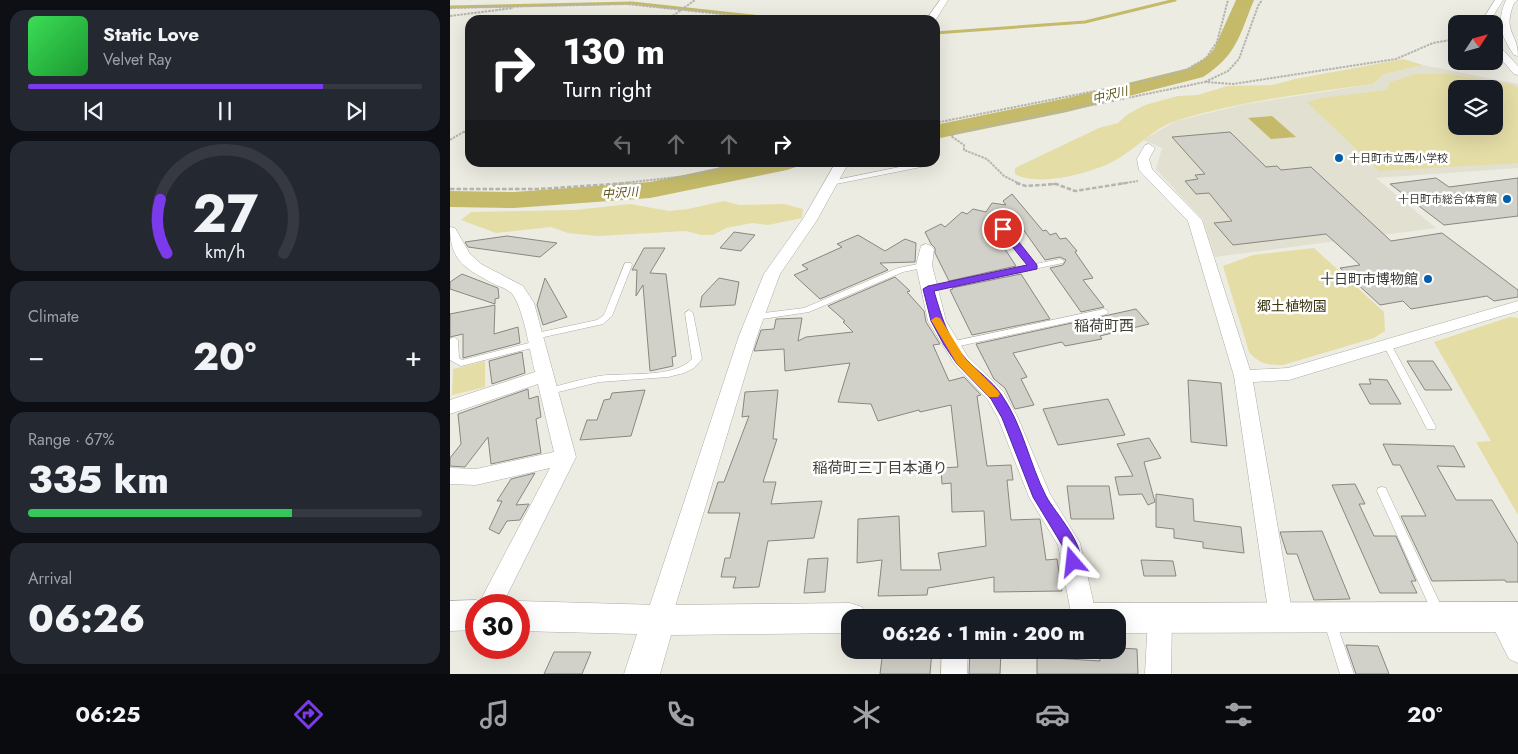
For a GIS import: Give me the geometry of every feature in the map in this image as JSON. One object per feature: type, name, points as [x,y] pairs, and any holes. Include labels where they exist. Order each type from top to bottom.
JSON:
[{"type":"street","points":[[934,15],[944,0]]},
{"type":"street","points":[[1490,15],[1498,0]]},
{"type":"street","points":[[1514,0],[1510,0],[1503,22],[1518,54]]},
{"type":"street","points":[[1504,27],[1518,27]]},
{"type":"street","points":[[1503,55],[1518,72]]},
{"type":"street","points":[[1149,148],[1143,158],[1146,170],[1195,220],[1243,376],[1281,617]]},
{"type":"street","points":[[642,674],[756,317],[772,274],[810,220],[840,167]]},
{"type":"street","points":[[450,231],[464,256],[475,267],[517,288],[526,303],[566,458],[496,594]]},
{"type":"street","points":[[925,257],[928,289],[937,321],[961,361],[996,396],[1008,418],[1040,497],[1069,544],[1083,609]]},
{"type":"street","points":[[1243,376],[1289,374],[1518,306]]},
{"type":"street","points":[[450,407],[548,383]]},
{"type":"street","points":[[450,476],[476,477],[566,458]]},
{"type":"street","points":[[450,616],[465,615]]},
{"type":"street","points":[[530,616],[658,620],[841,618]]},
{"type":"street","points":[[1126,617],[1509,617],[1518,651]]},
{"type":"street","points":[[1158,674],[1160,617]]},
{"type":"street","points":[[954,674],[955,659]]},
{"type":"lane","points":[[831,183],[910,167]]},
{"type":"lane","points":[[1003,229],[1033,267]]},
{"type":"lane","points":[[756,317],[806,310],[901,270],[925,257]]},
{"type":"lane","points":[[928,289],[1060,261]]},
{"type":"lane","points":[[454,340],[454,358],[461,363],[600,322],[608,316],[628,265]]},
{"type":"lane","points":[[950,345],[1104,312]]},
{"type":"lane","points":[[548,383],[673,373],[687,369],[697,359],[689,313]]},
{"type":"lane","points":[[1388,346],[1431,427]]},
{"type":"lane","points":[[1382,491],[1440,617]]},
{"type":"lane","points":[[1328,617],[1347,674]]},
{"type":"path","points":[[674,15],[695,0]]},
{"type":"path","points":[[940,122],[1145,81],[1186,70],[1206,58],[1217,42],[1228,0]]},
{"type":"path","points":[[1153,178],[1084,191],[1075,191],[1056,184],[1026,186],[1015,183],[1004,176],[987,159],[964,150],[964,145],[951,136],[956,133],[1205,82],[1228,71],[1239,59],[1258,6],[1262,0]]},
{"type":"path","points":[[450,8],[627,4],[729,15]]},
{"type":"path","points":[[450,16],[493,12],[518,6]]},
{"type":"path","points":[[1205,82],[1233,84],[1396,59],[1434,43],[1448,40]]},
{"type":"path","points":[[450,140],[465,130]]},
{"type":"path","points":[[450,189],[546,189],[687,176],[725,167]]},
{"type":"shaded area","name":"十日町市立西小学校","points":[[1423,65],[1498,80],[1448,80],[1448,135],[1503,135],[1503,81],[1518,84],[1518,168],[1376,178],[1436,228],[1215,257],[1203,220],[1156,169],[1162,148],[1143,140],[1176,121],[1246,104],[1373,84],[1384,74]]},
{"type":"shaded area","points":[[1272,116],[1296,137],[1271,139],[1248,118]]},
{"type":"green space","points":[[1403,59],[1423,65],[1384,74],[1373,84],[1250,103],[1178,120],[1151,134],[1127,153],[1110,163],[1076,175],[1062,178],[1036,179],[1024,178],[1015,174],[1015,168],[1099,128],[1118,123],[1128,114],[1145,105],[1178,96],[1198,95],[1227,86],[1272,85]]},
{"type":"green space","points":[[1416,74],[1449,74],[1484,80],[1448,80],[1448,135],[1503,135],[1503,83],[1514,85],[1518,88],[1518,163],[1379,171],[1307,102],[1321,98],[1387,90],[1390,82]]},
{"type":"green space","points":[[724,201],[739,205],[784,204],[803,209],[802,218],[768,225],[752,223],[726,228],[713,235],[701,235],[686,231],[597,236],[568,233],[551,227],[496,233],[461,220],[471,212],[575,210],[630,204],[669,211]]},
{"type":"green space","name":"郷土植物園","points":[[1314,248],[1384,312],[1385,331],[1374,338],[1283,365],[1268,364],[1260,361],[1249,352],[1223,266],[1253,255]]},
{"type":"green space","points":[[1510,317],[1518,318],[1518,515],[1476,442],[1491,441],[1434,342]]},
{"type":"green space","points":[[485,361],[485,387],[452,395],[453,369]]},
{"type":"building","points":[[1230,132],[1266,167],[1277,166],[1281,170],[1311,167],[1391,241],[1442,233],[1518,290],[1518,297],[1494,301],[1487,296],[1411,309],[1403,301],[1380,305],[1340,268],[1360,265],[1326,234],[1233,245],[1214,223],[1232,221],[1209,193],[1196,194],[1185,181],[1198,179],[1195,175],[1205,174],[1172,137]]},
{"type":"building","points":[[1436,178],[1449,187],[1518,178],[1518,216],[1444,225],[1390,184]]},
{"type":"building","points":[[1012,194],[1043,231],[1046,230],[1050,235],[1056,233],[1060,239],[1066,238],[1077,251],[1075,252],[1093,278],[1083,280],[1104,307],[1081,312],[1050,268],[1063,265],[1066,260],[1060,257],[1045,260],[1010,211],[994,232],[1016,266],[949,281],[935,253],[935,248],[925,232],[941,224],[945,227],[962,212],[967,214],[973,209],[986,212],[992,203],[1006,205],[1003,201]]},
{"type":"building","points":[[734,232],[755,235],[741,251],[720,248]]},
{"type":"building","points":[[858,235],[885,251],[905,239],[916,243],[915,262],[880,263],[888,270],[820,299],[794,275],[808,269],[802,265],[842,247],[837,244]]},
{"type":"building","points":[[507,236],[557,243],[540,257],[468,247],[465,242]]},
{"type":"building","points":[[644,248],[665,248],[650,273],[666,274],[676,356],[672,357],[673,366],[650,371],[643,285],[636,296],[637,270],[632,270]]},
{"type":"building","points":[[462,274],[498,288],[499,298],[495,299],[495,304],[450,289],[450,282]]},
{"type":"building","points":[[1021,274],[1050,319],[972,335],[950,290],[952,288]]},
{"type":"building","points":[[895,277],[910,291],[907,292],[924,311],[926,322],[940,344],[933,345],[949,381],[964,377],[981,395],[977,396],[987,466],[1011,465],[1013,480],[1007,480],[1011,520],[1040,519],[1046,560],[1057,559],[1062,591],[994,592],[994,577],[928,588],[927,595],[878,596],[882,560],[857,563],[858,519],[899,516],[901,570],[941,570],[938,553],[986,546],[984,511],[952,512],[951,483],[942,484],[941,468],[958,467],[951,405],[920,412],[919,410],[878,421],[871,404],[838,402],[850,363],[785,371],[784,349],[754,351],[761,330],[774,329],[776,319],[802,318],[798,341],[806,337],[853,332],[843,322],[845,321],[828,306]]},
{"type":"building","points":[[545,278],[567,317],[543,325],[537,305]]},
{"type":"building","points":[[719,278],[739,282],[735,305],[700,307],[702,296]]},
{"type":"building","points":[[495,305],[494,334],[518,327],[520,343],[463,358],[463,334],[450,337],[450,314]]},
{"type":"building","points":[[1136,309],[1149,324],[1100,336],[1102,339],[1065,346],[1062,342],[1013,353],[1027,377],[1021,379],[1034,405],[1015,409],[1005,388],[994,379],[976,344]]},
{"type":"building","points":[[522,352],[525,373],[492,384],[489,361]]},
{"type":"building","points":[[1407,361],[1433,361],[1452,390],[1425,390]]},
{"type":"building","points":[[1369,379],[1387,380],[1401,404],[1370,404],[1359,384],[1371,384]]},
{"type":"building","points":[[1188,380],[1221,383],[1227,446],[1191,442]]},
{"type":"building","points":[[528,389],[529,399],[538,396],[541,417],[536,419],[541,453],[491,464],[488,437],[465,467],[450,466],[450,458],[461,444],[458,414]]},
{"type":"building","points":[[645,390],[631,436],[580,440],[587,420],[597,420],[604,400],[610,399],[612,393]]},
{"type":"building","points":[[778,390],[773,439],[777,439],[763,482],[776,482],[771,504],[822,501],[814,538],[768,541],[759,587],[733,588],[736,577],[721,577],[725,558],[730,558],[740,513],[708,513],[718,482],[724,482],[749,416],[742,417],[745,392]]},
{"type":"building","points":[[1108,399],[1125,435],[1058,445],[1043,409]]},
{"type":"building","points":[[1149,438],[1161,458],[1144,462],[1155,502],[1148,505],[1142,494],[1119,495],[1115,477],[1133,476],[1117,444]]},
{"type":"building","points":[[1383,444],[1454,446],[1465,467],[1437,466],[1456,500],[1492,500],[1518,544],[1518,582],[1506,582],[1505,580],[1432,581],[1401,516],[1426,516],[1400,465],[1393,465]]},
{"type":"building","points":[[535,473],[516,505],[529,504],[520,520],[507,521],[499,534],[489,529],[502,501],[497,501],[511,479]]},
{"type":"building","points":[[1355,484],[1365,504],[1359,504],[1374,536],[1396,536],[1416,581],[1411,581],[1417,593],[1380,593],[1332,485]]},
{"type":"building","points":[[1067,486],[1109,486],[1114,519],[1071,519]]},
{"type":"building","points":[[1156,494],[1193,499],[1194,521],[1241,527],[1244,553],[1203,548],[1203,542],[1174,538],[1174,529],[1156,527]]},
{"type":"building","points":[[1322,531],[1350,599],[1314,600],[1297,554],[1287,554],[1280,532]]},
{"type":"building","points":[[828,558],[825,592],[804,593],[808,559]]},
{"type":"building","points":[[1141,560],[1173,561],[1176,576],[1144,576]]},
{"type":"building","points":[[1346,645],[1378,646],[1389,674],[1356,674]]},
{"type":"building","points":[[1126,648],[1137,649],[1138,674],[1037,674],[1037,659],[1100,661],[1100,659],[1126,659]]},
{"type":"building","points":[[554,652],[591,652],[582,674],[544,674]]},
{"type":"building","points":[[882,659],[931,659],[930,674],[880,674]]},
{"type":"building","points":[[970,659],[1001,659],[1000,674],[969,674]]},
{"type":"waterway","points":[[940,33],[1085,22],[1175,0]]},
{"type":"waterway","name":"中沢川","points":[[940,131],[1067,105],[1196,73],[1213,62],[1223,51],[1245,0]]},
{"type":"waterway","points":[[450,7],[632,3],[744,15]]},
{"type":"waterway","name":"中沢川","points":[[450,199],[514,200],[650,190],[763,167]]},
{"type":"slow traffic","points":[[936,320],[961,361],[994,394]]},
{"type":"place","name":"十日町市立西小学校","points":[[1339,158]]},
{"type":"place","name":"十日町市総合体育館","points":[[1507,199]]},
{"type":"place","name":"十日町市博物館","points":[[1428,279]]},
{"type":"district","name":"稲荷町西","points":[[1104,326]]},
{"type":"district","name":"稲荷町三丁目本通り","points":[[880,468]]},
{"type":"route","points":[[1003,229],[1033,267],[928,289],[937,321],[950,345],[961,361],[996,396],[1008,418],[1040,497],[1069,544],[1073,562]]}]
